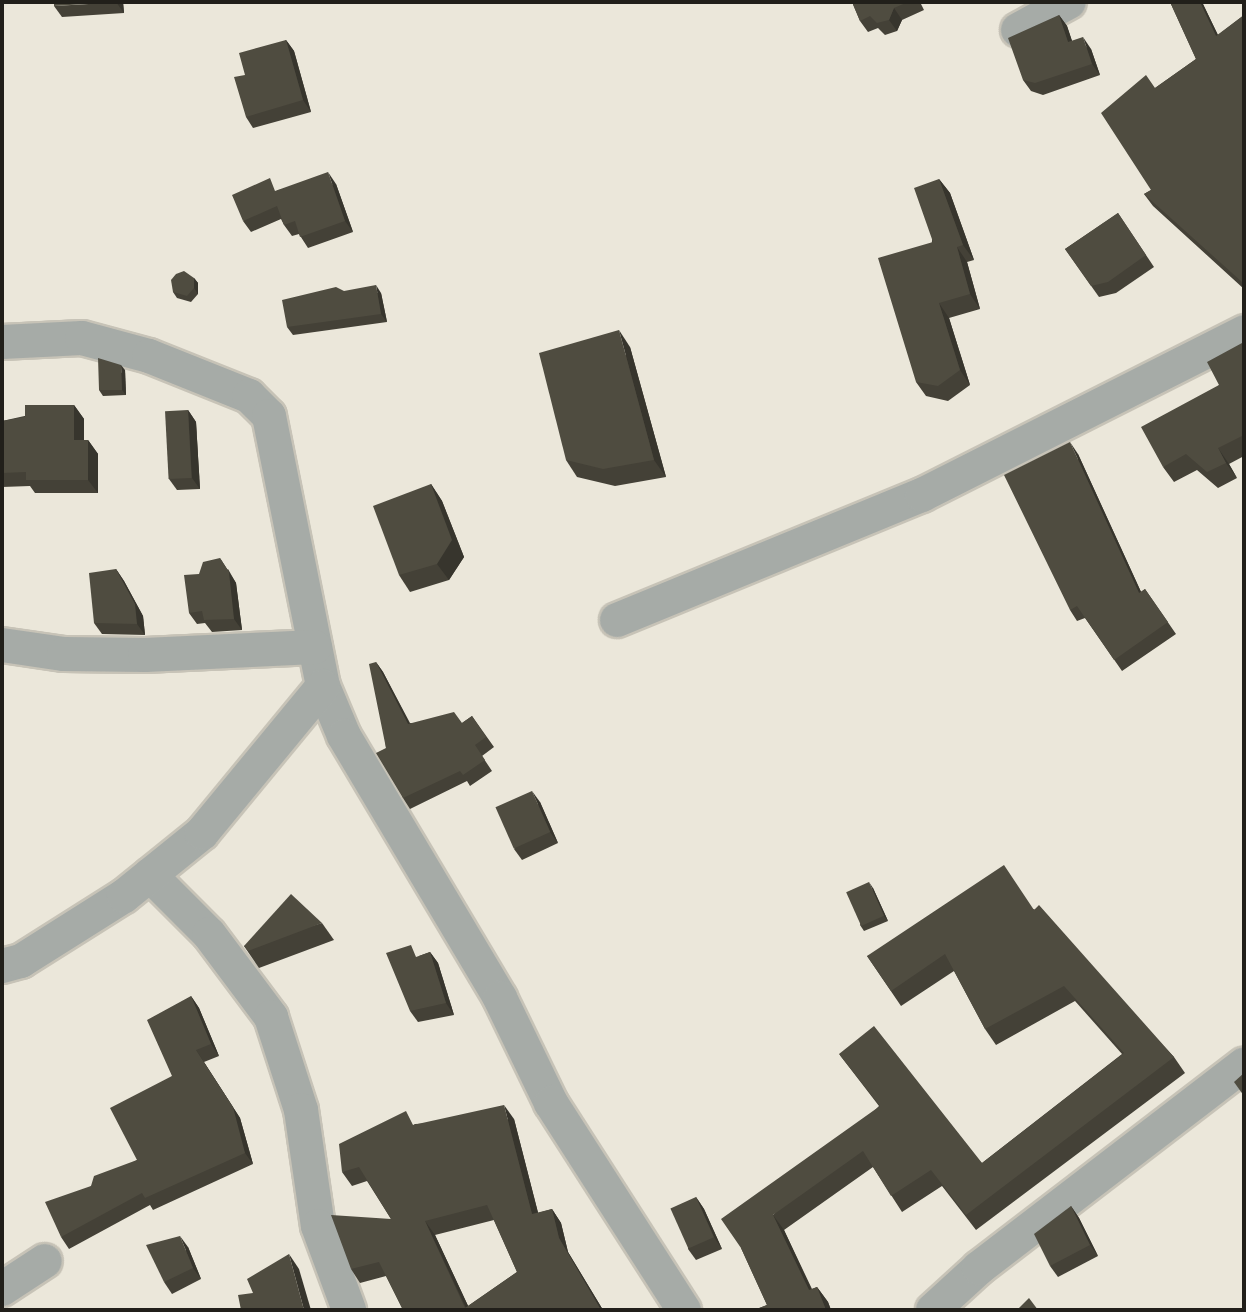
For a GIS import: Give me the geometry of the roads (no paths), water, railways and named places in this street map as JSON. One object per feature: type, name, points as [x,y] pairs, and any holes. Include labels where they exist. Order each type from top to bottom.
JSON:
[{"type":"street","points":[[1018,30],[1069,2]]},
{"type":"street","points":[[617,620],[922,495],[1244,332]]},
{"type":"street","points":[[2,342],[82,338],[149,356],[249,396],[269,416],[323,686],[344,736],[500,998],[551,1103],[684,1310]]},
{"type":"street","points":[[2,645],[64,654],[145,655],[315,647]]},
{"type":"street","points":[[2,966],[62,936],[150,875],[202,833],[323,686]]},
{"type":"street","points":[[150,875],[209,934],[271,1017],[301,1110],[318,1226],[349,1310]]},
{"type":"street","points":[[933,1310],[979,1268],[1244,1065]]},
{"type":"street","points":[[2,1289],[45,1261]]}]
